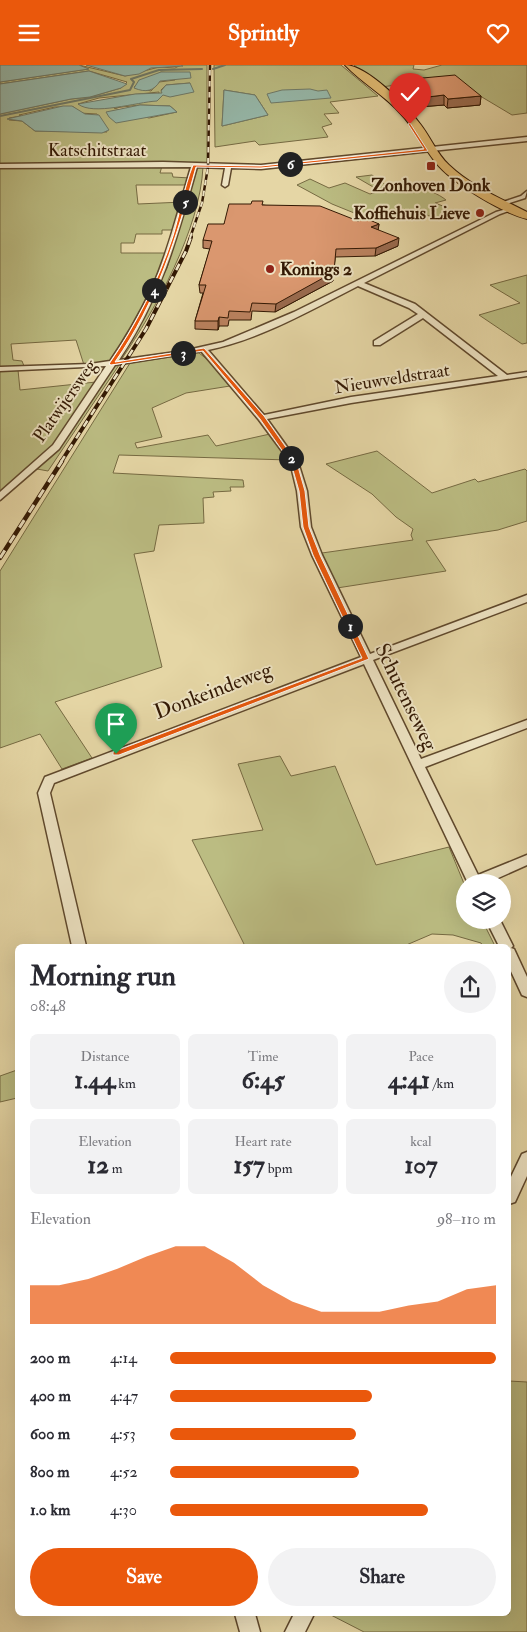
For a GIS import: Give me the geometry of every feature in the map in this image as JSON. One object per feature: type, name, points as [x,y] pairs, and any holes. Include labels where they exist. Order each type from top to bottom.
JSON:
[{"type":"main road","points":[[349,65],[376,87],[410,124],[429,150],[437,165],[448,175],[527,218]]},
{"type":"street","name":"Katschitstraat","points":[[0,165],[261,167],[527,139]]},
{"type":"street","name":"Platwijersweg","points":[[0,497],[56,447],[130,337],[156,287],[174,237],[194,166]]},
{"type":"street","points":[[225,185],[228,167]]},
{"type":"street","points":[[0,369],[65,369],[204,350],[268,327],[526,195]]},
{"type":"street","points":[[357,283],[401,299],[424,314],[506,378]]},
{"type":"street","points":[[377,343],[424,314]]},
{"type":"street","name":"Schutenseweg","points":[[204,350],[262,417],[298,471],[306,527],[317,555],[471,874]]},
{"type":"street","name":"Nieuwveldstraat","points":[[262,417],[385,395],[527,374]]},
{"type":"street","name":"Donkeindeweg","points":[[78,944],[44,793],[49,781],[527,598]]},
{"type":"street","points":[[417,765],[527,724]]},
{"type":"street","points":[[494,874],[527,860]]},
{"type":"street","points":[[498,929],[505,944]]},
{"type":"street","points":[[511,957],[527,991]]},
{"type":"street","points":[[511,1193],[527,1159]]},
{"type":"street","points":[[246,1616],[250,1632]]},
{"type":"street","points":[[295,1632],[303,1616]]},
{"type":"green space","points":[[79,65],[125,76],[159,67],[175,68],[181,65],[207,65],[207,164],[0,164],[0,114],[71,99],[90,97],[121,88],[127,82],[89,71],[0,84],[0,82],[88,69]],"holes":[[[161,72],[171,73],[175,80],[159,82],[151,91],[134,87],[141,81]],[[190,83],[186,92],[173,96],[163,94],[161,90],[166,85]],[[159,92],[158,100],[127,103],[118,107],[78,104],[99,98]],[[140,105],[170,106],[177,112],[149,118],[114,108]],[[55,107],[74,107],[79,113],[97,114],[107,132],[35,131],[22,121],[9,120],[9,118],[21,116],[19,115]]]},
{"type":"green space","points":[[214,65],[341,65],[378,96],[330,102],[339,113],[324,114],[332,124],[322,127],[328,137],[259,145],[255,141],[215,147]],"holes":[[[224,90],[255,95],[268,115],[222,126]]]},
{"type":"green space","points":[[354,65],[414,65],[413,69],[424,70],[442,65],[527,65],[527,113],[512,115],[450,78],[381,87]]},
{"type":"green space","points":[[162,166],[160,173],[172,173],[173,177],[190,178],[188,185],[136,185],[138,204],[183,202],[175,230],[162,230],[162,234],[136,234],[134,243],[121,243],[121,253],[166,253],[141,312],[110,361],[84,365],[76,340],[11,344],[13,360],[22,361],[24,366],[0,367],[0,167]]},
{"type":"green space","points":[[203,167],[194,216],[174,268],[162,293],[134,340],[121,360],[117,360],[167,268],[197,168]]},
{"type":"green space","points":[[372,175],[393,190],[410,187],[435,193],[446,200],[435,203],[448,208],[442,211],[447,213],[435,218],[418,212],[396,220],[382,214],[369,219],[332,204],[297,185],[310,179],[329,188],[345,183],[370,194],[380,191],[356,177]]},
{"type":"green space","points":[[527,275],[527,343],[522,344],[479,315],[520,303],[490,285]]},
{"type":"green space","points":[[199,353],[212,363],[230,386],[186,393],[152,408],[162,437],[135,443],[137,448],[208,435],[216,446],[270,434],[289,460],[119,455],[113,473],[243,480],[244,487],[230,487],[231,491],[213,492],[214,497],[203,498],[204,523],[159,525],[154,551],[134,554],[162,667],[55,702],[92,758],[62,769],[40,734],[0,748],[0,571],[130,363]]},
{"type":"green space","points":[[119,365],[48,471],[37,469],[52,455],[112,366]]},
{"type":"green space","points":[[18,370],[20,390],[96,382],[51,448],[0,493],[0,371]]},
{"type":"green space","points":[[377,451],[432,493],[475,479],[478,482],[525,469],[527,471],[527,521],[498,530],[426,541],[446,571],[337,588],[322,553],[413,540],[411,535],[413,529],[396,517],[372,494],[326,464]]},
{"type":"green space","points":[[280,756],[291,776],[335,766],[376,865],[449,847],[460,874],[456,874],[456,929],[486,929],[494,944],[482,944],[453,935],[432,934],[409,944],[244,944],[192,840],[263,830],[238,764]]},
{"type":"green space","points":[[15,1071],[15,1098],[0,1102],[0,1076]]},
{"type":"green space","points":[[511,1381],[527,1382],[527,1632],[364,1632],[333,1616],[511,1616]]},
{"type":"shaded area","points":[[0,65],[79,65],[89,69],[0,82]]},
{"type":"shaded area","points":[[86,65],[183,66],[151,68],[139,74],[125,76]]},
{"type":"shaded area","points":[[89,71],[127,84],[121,88],[90,97],[71,99],[0,114],[0,84]]},
{"type":"shaded area","points":[[161,72],[190,72],[191,78],[160,81],[149,90],[134,88],[139,80]]},
{"type":"shaded area","points":[[190,83],[194,92],[170,97],[163,95],[157,101],[104,109],[94,109],[78,104],[135,94],[162,93],[161,91],[166,85]]},
{"type":"shaded area","points":[[310,89],[318,91],[327,90],[331,98],[271,103],[267,94],[282,90]]},
{"type":"shaded area","points":[[224,90],[255,95],[268,115],[222,126]]},
{"type":"shaded area","points":[[140,105],[170,106],[177,112],[116,123],[106,112]]},
{"type":"shaded area","points":[[63,106],[72,106],[85,114],[99,115],[109,130],[102,133],[35,131],[22,121],[7,119]]},
{"type":"building","points":[[455,75],[481,96],[448,99],[444,95],[420,98],[401,80]]},
{"type":"building","name":"Konings 2","points":[[252,201],[263,201],[262,205],[320,206],[358,221],[365,218],[379,224],[371,227],[399,238],[376,248],[336,249],[334,272],[276,304],[252,303],[250,312],[229,311],[228,318],[219,317],[218,321],[195,321],[206,285],[199,285],[212,241],[203,240],[208,224],[224,224],[229,204],[251,204]]},
{"type":"waterway","points":[[213,69],[225,65]]},
{"type":"waterway","points":[[0,116],[130,90],[134,82],[131,79],[159,70],[202,69]]},
{"type":"railway","points":[[190,238],[202,203],[208,167],[210,65]]},
{"type":"railway","points":[[61,462],[146,329],[186,251],[191,237]]},
{"type":"railway","points":[[0,558],[62,461]]},
{"type":"place","name":"Zonhoven Donk","points":[[431,166]]},
{"type":"place","name":"Koffiehuis Lieve","points":[[480,213]]},
{"type":"place","name":"Konings 2","points":[[270,269]]},
{"type":"route","points":[[116,754],[366,659],[317,555],[306,527],[298,471],[281,443],[233,382],[204,350],[111,364],[130,337],[156,287],[174,237],[194,166],[252,168],[426,150],[410,124]]}]
